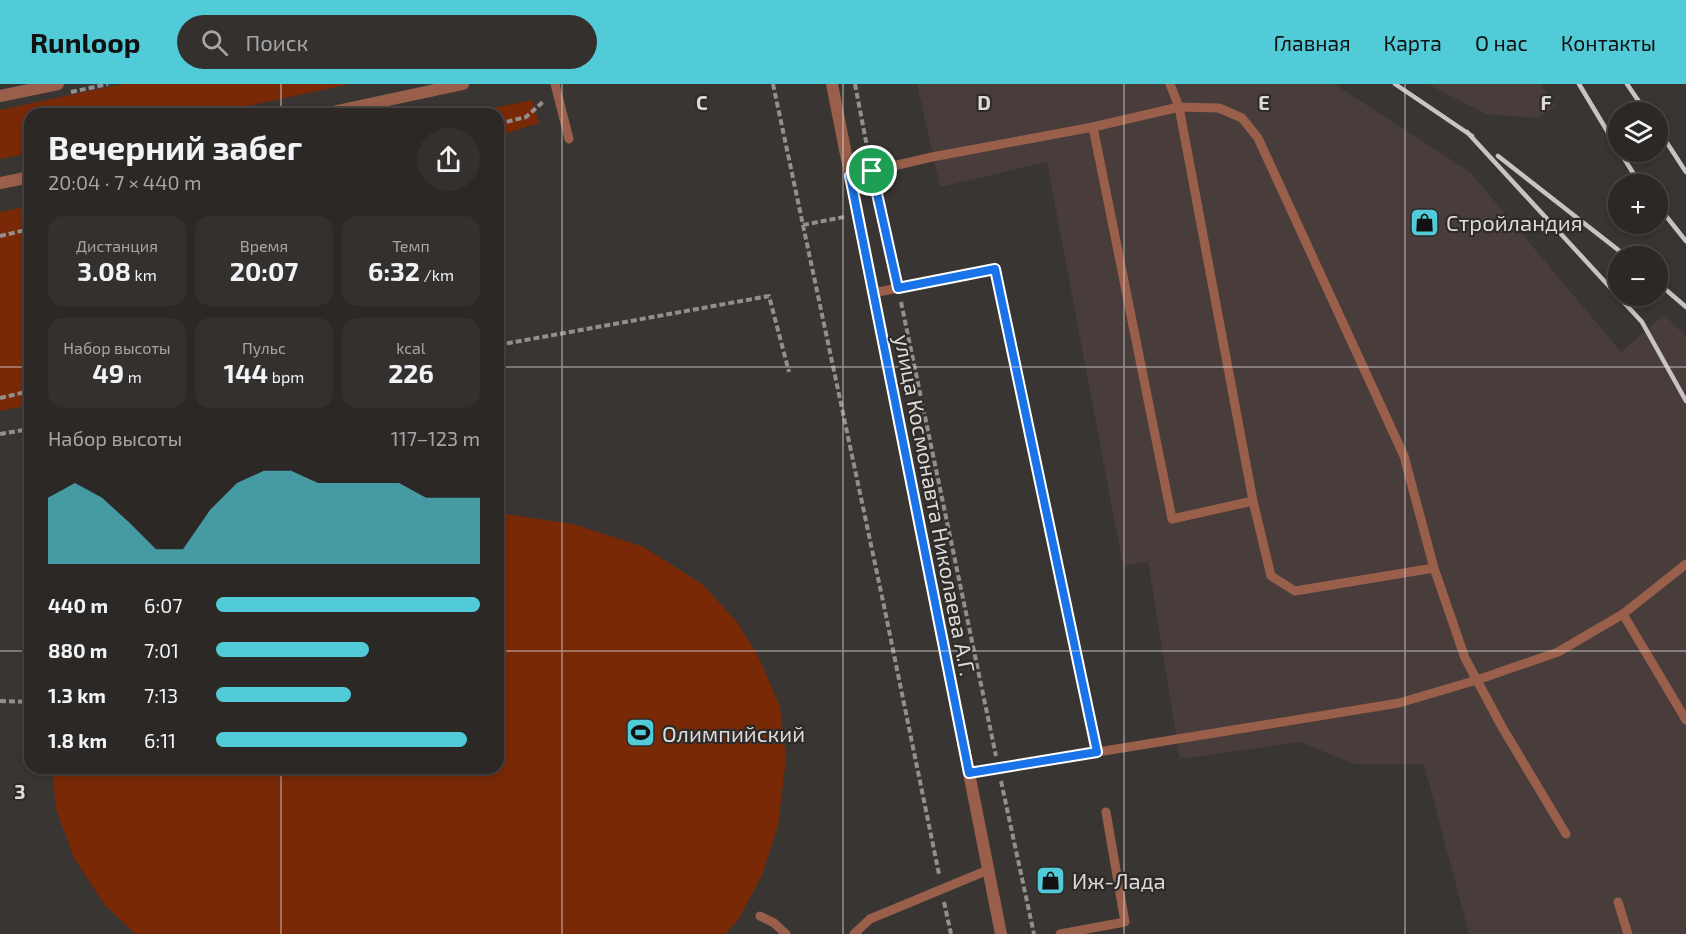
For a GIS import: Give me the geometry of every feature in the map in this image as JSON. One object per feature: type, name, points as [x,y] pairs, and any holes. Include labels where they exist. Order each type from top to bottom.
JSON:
[{"type":"street","points":[[0,96],[58,84]]},
{"type":"street","points":[[351,108],[463,84]]},
{"type":"street","name":"улица Космонавта Николаева А.Г.","points":[[832,84],[1001,934]]},
{"type":"street","points":[[0,183],[24,178]]},
{"type":"lane","points":[[1170,84],[1179,106],[1253,501],[1271,576],[1295,591],[1434,568]]},
{"type":"lane","points":[[556,86],[569,139]]},
{"type":"lane","points":[[850,176],[932,156],[1093,127],[1179,106],[1219,108],[1242,118],[1258,138],[1404,456],[1434,568],[1465,658],[1502,727],[1566,834]]},
{"type":"lane","points":[[1093,127],[1173,519],[1253,501]]},
{"type":"lane","points":[[873,293],[995,269],[1097,752]]},
{"type":"lane","points":[[969,773],[1399,703],[1477,681],[1558,652],[1623,614],[1686,564]]},
{"type":"lane","points":[[1623,614],[1686,720]]},
{"type":"lane","points":[[1060,934],[1125,922],[1106,812]]},
{"type":"lane","points":[[854,934],[870,919],[988,870]]},
{"type":"lane","points":[[1618,902],[1628,934]]},
{"type":"lane","points":[[760,916],[774,923],[786,934]]},
{"type":"path","points":[[773,84],[882,595],[951,934]]},
{"type":"path","points":[[855,84],[1034,934]]},
{"type":"path","points":[[504,122],[526,117],[556,86]]},
{"type":"path","points":[[0,236],[24,230]]},
{"type":"path","points":[[504,344],[769,296],[789,372]]},
{"type":"path","points":[[0,397],[24,393]]},
{"type":"path","points":[[0,435],[24,430]]},
{"type":"path","points":[[0,701],[24,702]]},
{"type":"shaded area","points":[[122,84],[350,84],[238,108],[24,108],[24,154],[0,159],[0,110]]},
{"type":"shaded area","points":[[917,84],[1334,84],[1470,172],[1621,352],[1664,315],[1686,336],[1686,934],[1469,934],[1424,764],[1354,764],[1300,742],[1180,759],[1148,561],[1123,566],[1047,162],[940,187]]},
{"type":"shaded area","points":[[1428,84],[1540,84],[1555,106],[1538,118],[1486,114]]},
{"type":"shaded area","points":[[532,100],[539,123],[504,134],[504,108],[494,108]]},
{"type":"shaded area","points":[[24,207],[24,406],[0,411],[0,212]]},
{"type":"shaded area","name":"Олимпийский","points":[[504,514],[573,524],[644,547],[703,585],[737,622],[760,660],[780,707],[786,759],[778,825],[762,875],[738,920],[725,934],[135,934],[104,904],[74,858],[56,809],[53,774],[504,774]]},
{"type":"railway","points":[[1395,84],[1472,136]]},
{"type":"railway","points":[[1579,84],[1608,132]]},
{"type":"railway","points":[[1627,84],[1639,102]]},
{"type":"railway","points":[[1467,132],[1642,322],[1686,401]]},
{"type":"railway","points":[[1668,144],[1686,172]]},
{"type":"railway","points":[[1498,156],[1613,246]]},
{"type":"railway","points":[[1626,162],[1634,174]]},
{"type":"railway","points":[[1668,218],[1686,241]]},
{"type":"railway","points":[[1668,292],[1686,307]]},
{"type":"place","name":"Стройландия","points":[[1425,222]]},
{"type":"place","name":"Олимпийский","points":[[641,733]]},
{"type":"place","name":"Иж-Лада","points":[[1051,880]]},
{"type":"route","points":[[872,171],[898,288],[995,269],[1097,752],[969,773],[850,176],[872,171]]}]
